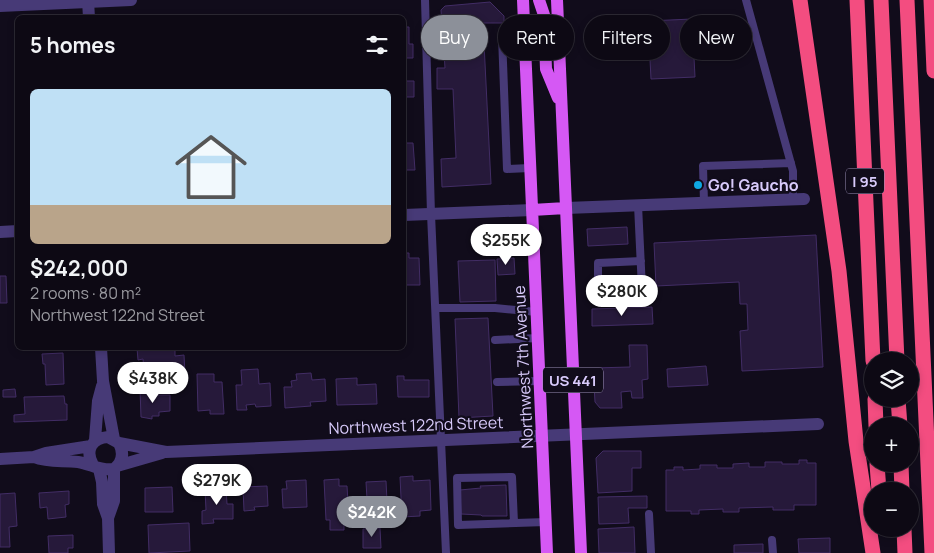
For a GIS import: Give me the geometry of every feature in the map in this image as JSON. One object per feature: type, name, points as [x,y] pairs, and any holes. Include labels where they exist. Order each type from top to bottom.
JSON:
[{"type":"highway","points":[[800,0],[839,271],[856,441],[873,553]]},
{"type":"highway","name":"I 95","points":[[857,0],[873,352]]},
{"type":"highway","points":[[881,0],[897,352]]},
{"type":"highway","points":[[907,0],[932,553]]},
{"type":"highway","points":[[931,0],[934,71]]},
{"type":"highway","points":[[880,537],[881,553]]},
{"type":"highway","points":[[904,537],[905,553]]},
{"type":"main road","name":"Northwest 7th Avenue","points":[[523,0],[523,15]]},
{"type":"main road","points":[[539,0],[544,15],[546,69],[561,105]]},
{"type":"main road","name":"US 441","points":[[557,0],[581,553]]},
{"type":"main road","name":"Northwest 7th Avenue","points":[[525,60],[547,553]]},
{"type":"main road","points":[[532,210],[566,208]]},
{"type":"street","points":[[0,6],[131,0]]},
{"type":"street","points":[[88,1],[89,15]]},
{"type":"street","points":[[566,208],[798,199]]},
{"type":"street","points":[[406,215],[532,210]]},
{"type":"street","points":[[0,232],[15,231]]},
{"type":"street","points":[[101,350],[103,381],[116,441],[123,454],[116,468],[114,501],[108,518]]},
{"type":"street","points":[[103,381],[98,401],[93,443],[89,452],[90,460],[96,467],[102,482],[103,504],[108,518],[109,553]]},
{"type":"street","name":"Northwest 122nd Street","points":[[116,441],[166,452],[818,424]]},
{"type":"street","points":[[0,459],[34,457],[93,443],[108,437],[116,441]]},
{"type":"street","name":"Northwest 122nd Street","points":[[116,468],[166,452]]},
{"type":"street","points":[[34,457],[45,462],[79,462],[96,467],[116,468]]},
{"type":"lane","points":[[425,0],[431,214],[446,553]]},
{"type":"lane","points":[[746,0],[791,163],[798,199]]},
{"type":"lane","points":[[503,60],[507,169],[530,168]]},
{"type":"lane","points":[[704,202],[702,166],[791,163]]},
{"type":"lane","points":[[638,205],[641,261],[642,289],[598,291],[598,263],[641,261]]},
{"type":"lane","points":[[436,308],[495,308],[537,312]]},
{"type":"lane","points":[[495,340],[538,338]]},
{"type":"lane","points":[[497,382],[540,381]]},
{"type":"lane","points":[[514,523],[512,477],[457,478],[458,525],[546,522]]},
{"type":"lane","points":[[649,514],[651,553]]},
{"type":"lane","points":[[772,540],[773,553]]},
{"type":"building","points":[[490,2],[503,15],[498,15],[498,23],[488,23],[488,15],[441,15],[441,10],[445,6]]},
{"type":"building","points":[[670,20],[680,20],[680,60],[694,60],[695,77],[651,79],[650,60],[670,60]]},
{"type":"building","points":[[406,27],[409,27],[409,44],[413,44],[413,58],[406,58]]},
{"type":"building","points":[[444,60],[485,60],[491,184],[442,187],[441,159],[456,158],[453,89],[437,89],[437,68],[445,68]]},
{"type":"building","points":[[406,81],[414,81],[414,97],[406,97]]},
{"type":"building","points":[[406,143],[413,143],[415,170],[406,170]]},
{"type":"building","points":[[627,227],[628,244],[588,246],[587,229]]},
{"type":"building","points":[[816,235],[823,367],[742,371],[740,331],[748,330],[747,304],[740,304],[739,282],[656,286],[654,243]]},
{"type":"building","points":[[406,253],[409,253],[409,258],[419,258],[420,285],[406,285]]},
{"type":"building","points":[[514,258],[515,274],[498,275],[497,259]]},
{"type":"building","points":[[495,260],[496,301],[460,302],[458,261]]},
{"type":"building","points":[[0,276],[6,276],[7,303],[0,303]]},
{"type":"building","points":[[652,307],[653,324],[592,326],[592,309]]},
{"type":"building","points":[[488,318],[493,416],[459,418],[455,319]]},
{"type":"building","points":[[629,345],[647,345],[648,379],[642,380],[643,398],[632,398],[631,391],[621,392],[622,408],[600,408],[595,402],[593,368],[630,367]]},
{"type":"building","points":[[137,350],[175,350],[175,356],[184,355],[185,375],[149,377],[149,368],[144,369],[143,359],[138,360]]},
{"type":"building","points":[[63,353],[64,384],[46,385],[45,364],[43,364],[42,354]]},
{"type":"building","points":[[706,366],[708,385],[668,387],[667,369]]},
{"type":"building","points":[[258,369],[259,384],[270,383],[271,406],[256,407],[255,404],[246,405],[247,410],[237,410],[236,385],[242,385],[241,370]]},
{"type":"building","points":[[311,373],[312,380],[325,379],[326,401],[310,402],[311,406],[285,408],[284,387],[292,387],[291,381],[297,380],[296,374]]},
{"type":"building","points":[[197,374],[214,374],[214,382],[222,382],[224,414],[210,414],[210,410],[198,411]]},
{"type":"building","points":[[397,376],[404,376],[404,380],[429,380],[429,397],[398,397]]},
{"type":"building","points":[[357,378],[357,385],[376,384],[377,404],[337,405],[336,379]]},
{"type":"building","points":[[15,389],[16,397],[3,397],[3,390]]},
{"type":"building","points":[[140,389],[150,389],[150,395],[170,395],[170,411],[159,412],[159,416],[152,416],[152,419],[141,417]]},
{"type":"building","points":[[64,396],[65,404],[67,404],[67,420],[14,422],[14,415],[25,414],[24,397]]},
{"type":"building","points":[[603,451],[641,451],[641,468],[632,468],[632,491],[598,493],[596,458]]},
{"type":"building","points":[[799,460],[807,460],[807,463],[816,463],[816,505],[794,505],[794,510],[773,510],[773,507],[739,508],[739,512],[723,512],[723,509],[699,510],[699,514],[691,514],[691,511],[666,511],[666,470],[674,470],[674,467],[683,467],[683,470],[700,469],[700,465],[717,465],[717,468],[733,468],[733,464],[749,463],[749,467],[765,467],[765,462],[799,464]]},
{"type":"building","points":[[413,476],[413,481],[430,480],[431,510],[420,511],[420,516],[402,517],[400,477]]},
{"type":"building","points":[[339,479],[339,486],[347,486],[349,519],[344,519],[344,530],[330,530],[330,520],[326,520],[324,480]]},
{"type":"building","points":[[306,480],[307,507],[283,508],[282,489],[287,489],[286,481]]},
{"type":"building","points":[[386,481],[387,501],[390,501],[390,509],[373,509],[373,505],[365,505],[365,499],[367,499],[366,482]]},
{"type":"building","points":[[506,485],[507,516],[461,514],[460,490],[481,488],[480,486]]},
{"type":"building","points":[[267,486],[268,506],[254,507],[255,510],[244,511],[243,487]]},
{"type":"building","points":[[172,487],[173,512],[145,512],[145,488]]},
{"type":"building","points":[[226,488],[227,504],[233,504],[233,519],[213,519],[214,523],[202,524],[202,511],[206,510],[205,489]]},
{"type":"building","points":[[69,491],[69,504],[65,505],[66,517],[48,519],[47,507],[40,508],[39,493]]},
{"type":"building","points":[[15,493],[17,526],[9,527],[10,547],[0,547],[0,494]]},
{"type":"building","points":[[647,496],[647,508],[628,508],[629,523],[599,524],[598,497]]},
{"type":"building","points":[[189,523],[190,551],[149,553],[148,525]]},
{"type":"building","points":[[634,527],[635,553],[599,553],[598,529]]},
{"type":"building","points":[[380,528],[381,548],[363,548],[363,529]]},
{"type":"building","points":[[73,535],[73,548],[68,548],[68,553],[49,553],[48,536]]},
{"type":"building","points":[[830,538],[830,553],[799,553],[798,539]]},
{"type":"building","points":[[763,544],[763,553],[734,553],[734,545]]},
{"type":"place","name":"Go! Gaucho","points":[[698,185]]}]
